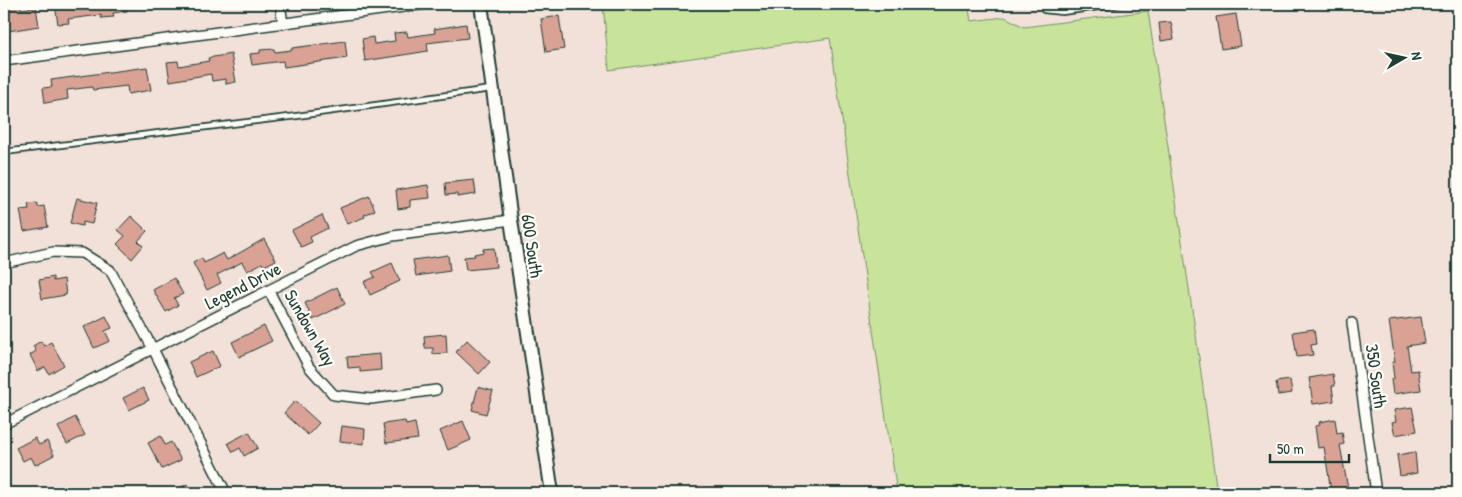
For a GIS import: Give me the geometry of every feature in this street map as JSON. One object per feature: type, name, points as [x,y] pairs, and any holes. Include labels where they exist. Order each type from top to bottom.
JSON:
[{"type":"main road","name":"600 South","points":[[482,4],[511,220],[552,493]]},
{"type":"street","points":[[280,4],[283,24]]},
{"type":"street","points":[[4,61],[283,24],[406,5],[426,4]]},
{"type":"street","name":"Legend Drive","points":[[4,424],[356,246],[394,236],[511,220]]},
{"type":"street","points":[[4,263],[52,252],[82,252],[110,270],[153,349],[226,493]]},
{"type":"street","name":"Sundown Way","points":[[270,291],[309,367],[334,395],[371,399],[436,390]]},
{"type":"street","name":"350 South","points":[[1352,323],[1376,493]]},
{"type":"lane","points":[[1044,10],[1062,12],[1119,4]]},
{"type":"lane","points":[[4,152],[297,116],[493,88]]},
{"type":"green space","points":[[603,4],[968,4],[971,21],[1005,17],[1024,27],[1148,11],[1217,493],[897,493],[830,38],[609,70]]},
{"type":"building","points":[[21,4],[21,9],[36,7],[39,26],[8,31],[4,5]]},
{"type":"building","points":[[126,4],[127,11],[113,13],[114,17],[101,18],[101,15],[68,19],[69,23],[58,24],[55,5]]},
{"type":"building","points":[[1236,14],[1241,46],[1221,49],[1216,17]]},
{"type":"building","points":[[559,16],[564,49],[546,52],[541,19]]},
{"type":"building","points":[[1171,22],[1174,39],[1161,41],[1159,23]]},
{"type":"building","points":[[466,24],[468,38],[427,43],[428,51],[365,61],[362,39],[373,37],[374,44],[395,41],[394,33],[407,32],[408,37],[435,33],[434,29]]},
{"type":"building","points":[[345,41],[347,58],[284,67],[283,61],[252,65],[250,54],[260,53],[260,50],[274,49],[275,52]]},
{"type":"building","points":[[231,54],[236,82],[226,84],[226,79],[212,81],[211,74],[170,81],[167,62],[178,61],[179,66],[209,61],[208,58]]},
{"type":"building","points":[[147,67],[151,90],[128,94],[127,86],[93,90],[92,87],[67,90],[68,99],[45,103],[43,88],[52,87],[51,80]]},
{"type":"building","points":[[474,180],[476,194],[457,197],[457,194],[446,195],[445,183]]},
{"type":"building","points":[[428,185],[430,198],[410,200],[410,207],[398,209],[396,190]]},
{"type":"building","points":[[369,196],[375,210],[364,215],[365,217],[347,224],[340,208]]},
{"type":"building","points":[[77,198],[97,203],[92,224],[83,222],[82,226],[70,223]]},
{"type":"building","points":[[37,203],[38,207],[44,206],[48,227],[24,231],[20,210],[29,209],[28,204]]},
{"type":"building","points":[[322,215],[328,228],[310,237],[312,242],[301,247],[292,230]]},
{"type":"building","points":[[131,216],[147,231],[138,241],[143,246],[132,259],[117,244],[125,236],[118,230]]},
{"type":"building","points":[[264,239],[276,260],[264,266],[262,263],[247,271],[242,262],[217,275],[221,283],[207,290],[193,263],[202,258],[204,263],[223,253],[227,260]]},
{"type":"building","points":[[494,248],[496,267],[466,270],[464,257],[475,256],[474,254],[484,252],[483,249]]},
{"type":"building","points":[[448,255],[450,271],[416,276],[413,260]]},
{"type":"building","points":[[392,263],[400,281],[370,295],[364,282],[375,277],[372,272]]},
{"type":"building","points":[[53,277],[53,281],[64,279],[66,295],[42,299],[39,280]]},
{"type":"building","points":[[174,278],[183,294],[174,298],[178,305],[166,312],[153,290]]},
{"type":"building","points":[[337,287],[345,304],[313,320],[305,303]]},
{"type":"building","points":[[106,316],[112,328],[105,331],[110,341],[94,348],[84,327]]},
{"type":"building","points":[[1421,317],[1425,343],[1407,346],[1411,371],[1418,370],[1421,390],[1393,394],[1391,379],[1394,378],[1392,362],[1395,362],[1389,321]]},
{"type":"building","points":[[264,326],[272,341],[239,357],[232,342]]},
{"type":"building","points":[[1314,329],[1316,344],[1311,345],[1313,355],[1297,357],[1293,332]]},
{"type":"building","points":[[446,334],[447,353],[433,354],[433,348],[425,348],[424,336]]},
{"type":"building","points":[[467,340],[490,362],[479,374],[456,352]]},
{"type":"building","points":[[41,341],[44,346],[51,342],[64,365],[49,374],[45,367],[38,371],[30,355],[36,351],[33,346]]},
{"type":"building","points":[[213,351],[220,366],[196,377],[189,362]]},
{"type":"building","points":[[380,354],[381,370],[360,372],[360,367],[348,368],[347,357]]},
{"type":"building","points":[[1333,374],[1335,386],[1332,386],[1334,401],[1313,404],[1309,378]]},
{"type":"building","points":[[1290,380],[1292,393],[1278,395],[1276,382]]},
{"type":"building","points":[[478,387],[493,391],[486,414],[472,410]]},
{"type":"building","points":[[143,388],[149,400],[129,410],[123,398]]},
{"type":"building","points":[[295,401],[319,423],[308,435],[284,413]]},
{"type":"building","points":[[1412,407],[1417,431],[1395,435],[1392,422],[1396,421],[1394,410]]},
{"type":"building","points":[[75,417],[85,435],[67,444],[58,427]]},
{"type":"building","points":[[1335,419],[1337,433],[1342,432],[1344,444],[1340,445],[1348,489],[1331,491],[1324,447],[1318,448],[1315,426],[1320,425],[1319,422]]},
{"type":"building","points":[[405,421],[406,425],[415,423],[418,439],[386,443],[383,424]]},
{"type":"building","points":[[463,421],[471,440],[448,450],[440,431]]},
{"type":"building","points":[[342,426],[365,429],[364,444],[340,441]]},
{"type":"building","points":[[249,432],[258,448],[244,456],[240,448],[233,452],[228,443]]},
{"type":"building","points":[[161,436],[165,445],[171,442],[181,460],[162,469],[148,443]]},
{"type":"building","points":[[35,438],[39,445],[47,441],[54,455],[35,465],[31,457],[23,461],[16,448]]},
{"type":"building","points":[[1415,452],[1417,473],[1400,476],[1397,455]]},
{"type":"building","points":[[187,484],[192,493],[170,493]]}]
